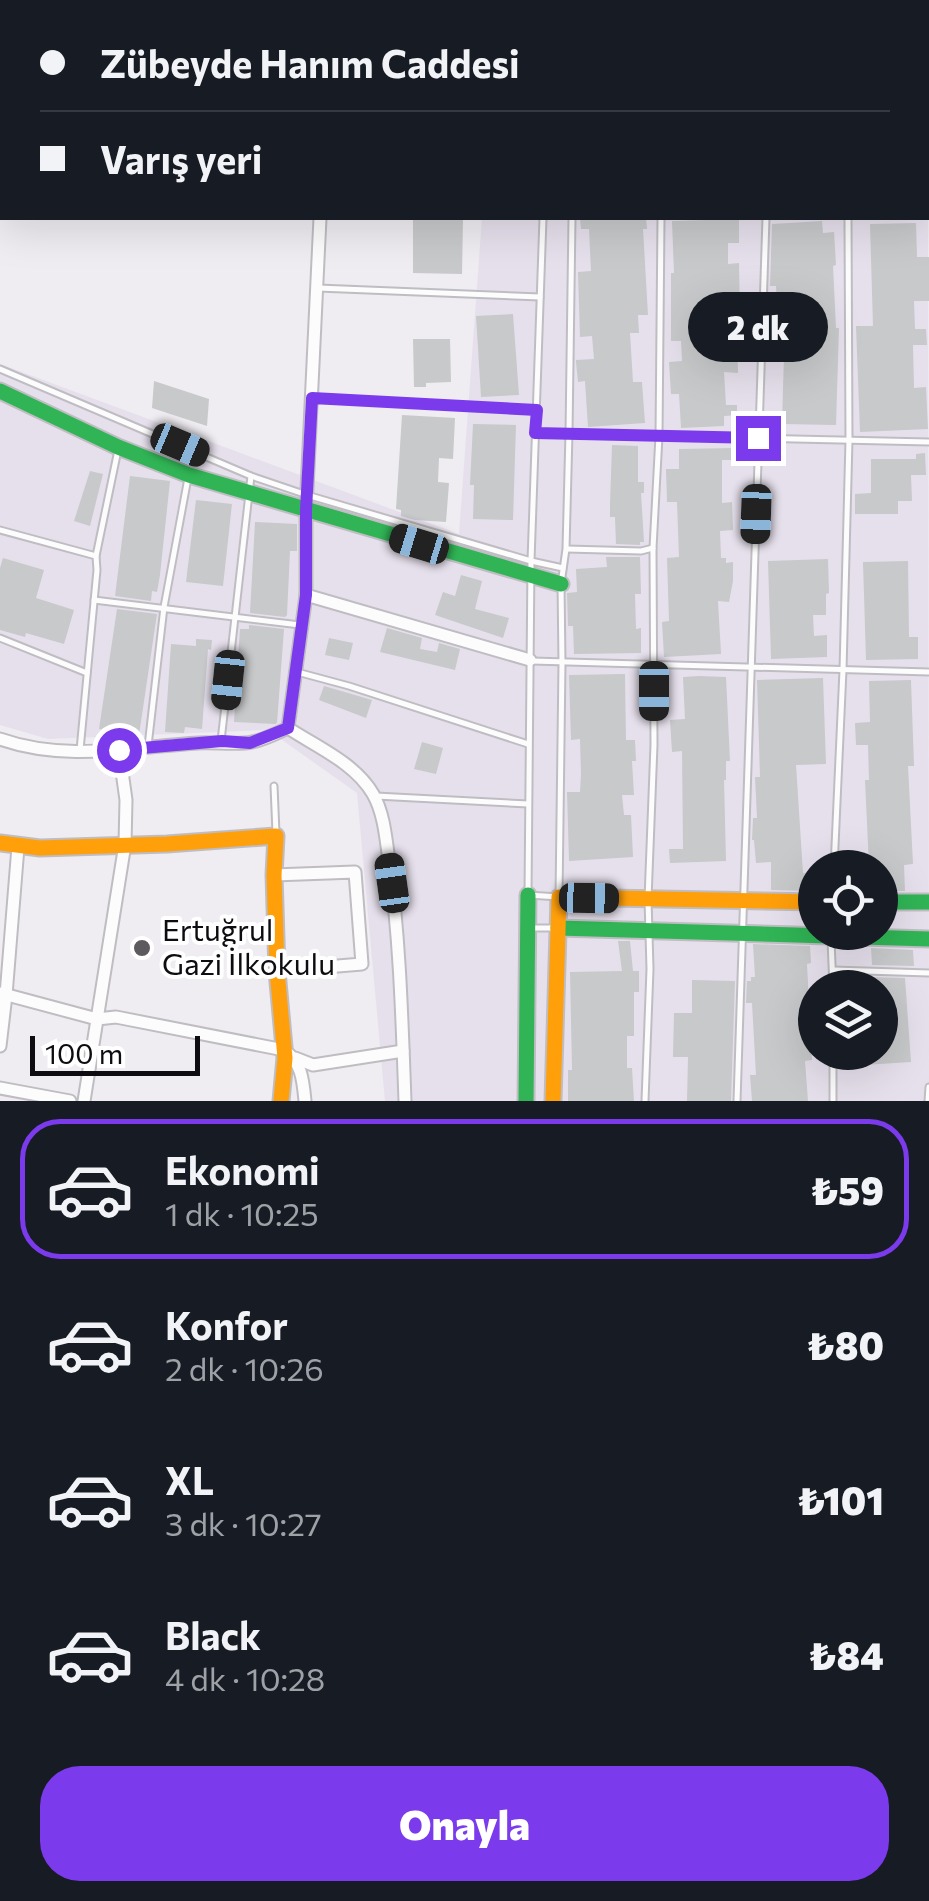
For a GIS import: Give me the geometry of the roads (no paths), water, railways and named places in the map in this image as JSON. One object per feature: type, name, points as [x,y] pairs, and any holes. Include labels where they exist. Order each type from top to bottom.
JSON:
[{"type":"street","points":[[288,728],[306,595],[306,502],[320,220]]},
{"type":"street","points":[[0,390],[188,475],[251,484],[562,576]]},
{"type":"street","points":[[306,595],[530,660]]},
{"type":"street","points":[[0,738],[27,748],[80,752],[222,741],[250,743],[288,728]]},
{"type":"street","points":[[288,728],[356,772],[375,796],[385,830],[392,883],[405,1101]]},
{"type":"street","points":[[84,1101],[125,844],[126,800],[119,750]]},
{"type":"street","points":[[0,843],[40,848],[276,836],[277,971],[288,1056],[281,1101]]},
{"type":"street","points":[[0,1046],[18,847]]},
{"type":"street","points":[[274,875],[355,872],[362,964],[277,971]]},
{"type":"street","points":[[526,1101],[528,894]]},
{"type":"street","points":[[554,1101],[560,897],[798,902]]},
{"type":"street","points":[[898,902],[929,902]]},
{"type":"street","points":[[558,928],[798,933]]},
{"type":"street","points":[[898,937],[929,939]]},
{"type":"street","points":[[3,994],[97,1020],[116,1017],[313,1065],[403,1051]]},
{"type":"street","points":[[288,1056],[302,1073],[305,1101]]},
{"type":"street","points":[[0,1088],[70,1101]]},
{"type":"lane","points":[[543,220],[528,744],[528,894],[560,897],[562,576],[566,550],[572,220]]},
{"type":"lane","points":[[644,1101],[650,969],[653,548],[659,436],[661,220]]},
{"type":"lane","points":[[737,1101],[766,220]]},
{"type":"lane","points":[[835,850],[849,440],[848,220]]},
{"type":"lane","points":[[317,288],[540,297]]},
{"type":"lane","points":[[0,369],[251,484],[222,741]]},
{"type":"lane","points":[[312,398],[537,410]]},
{"type":"lane","points":[[535,433],[929,442]]},
{"type":"lane","points":[[80,752],[96,556],[118,446]]},
{"type":"lane","points":[[148,746],[164,608],[188,475]]},
{"type":"lane","points":[[0,530],[96,556]]},
{"type":"lane","points":[[566,550],[653,548]]},
{"type":"lane","points":[[94,600],[303,626]]},
{"type":"lane","points":[[0,638],[87,672]]},
{"type":"lane","points":[[530,660],[929,672]]},
{"type":"lane","points":[[296,672],[528,744]]},
{"type":"lane","points":[[274,786],[276,836]]},
{"type":"lane","points":[[375,796],[528,804]]},
{"type":"lane","points":[[526,928],[558,928]]},
{"type":"lane","points":[[832,950],[833,970]]},
{"type":"lane","points":[[898,972],[929,973]]},
{"type":"lane","points":[[833,1070],[834,1101]]},
{"type":"lane","points":[[928,1101],[929,1087]]},
{"type":"place","name":"Ertuğrul Gazi İlkokulu","points":[[142,948]]}]
